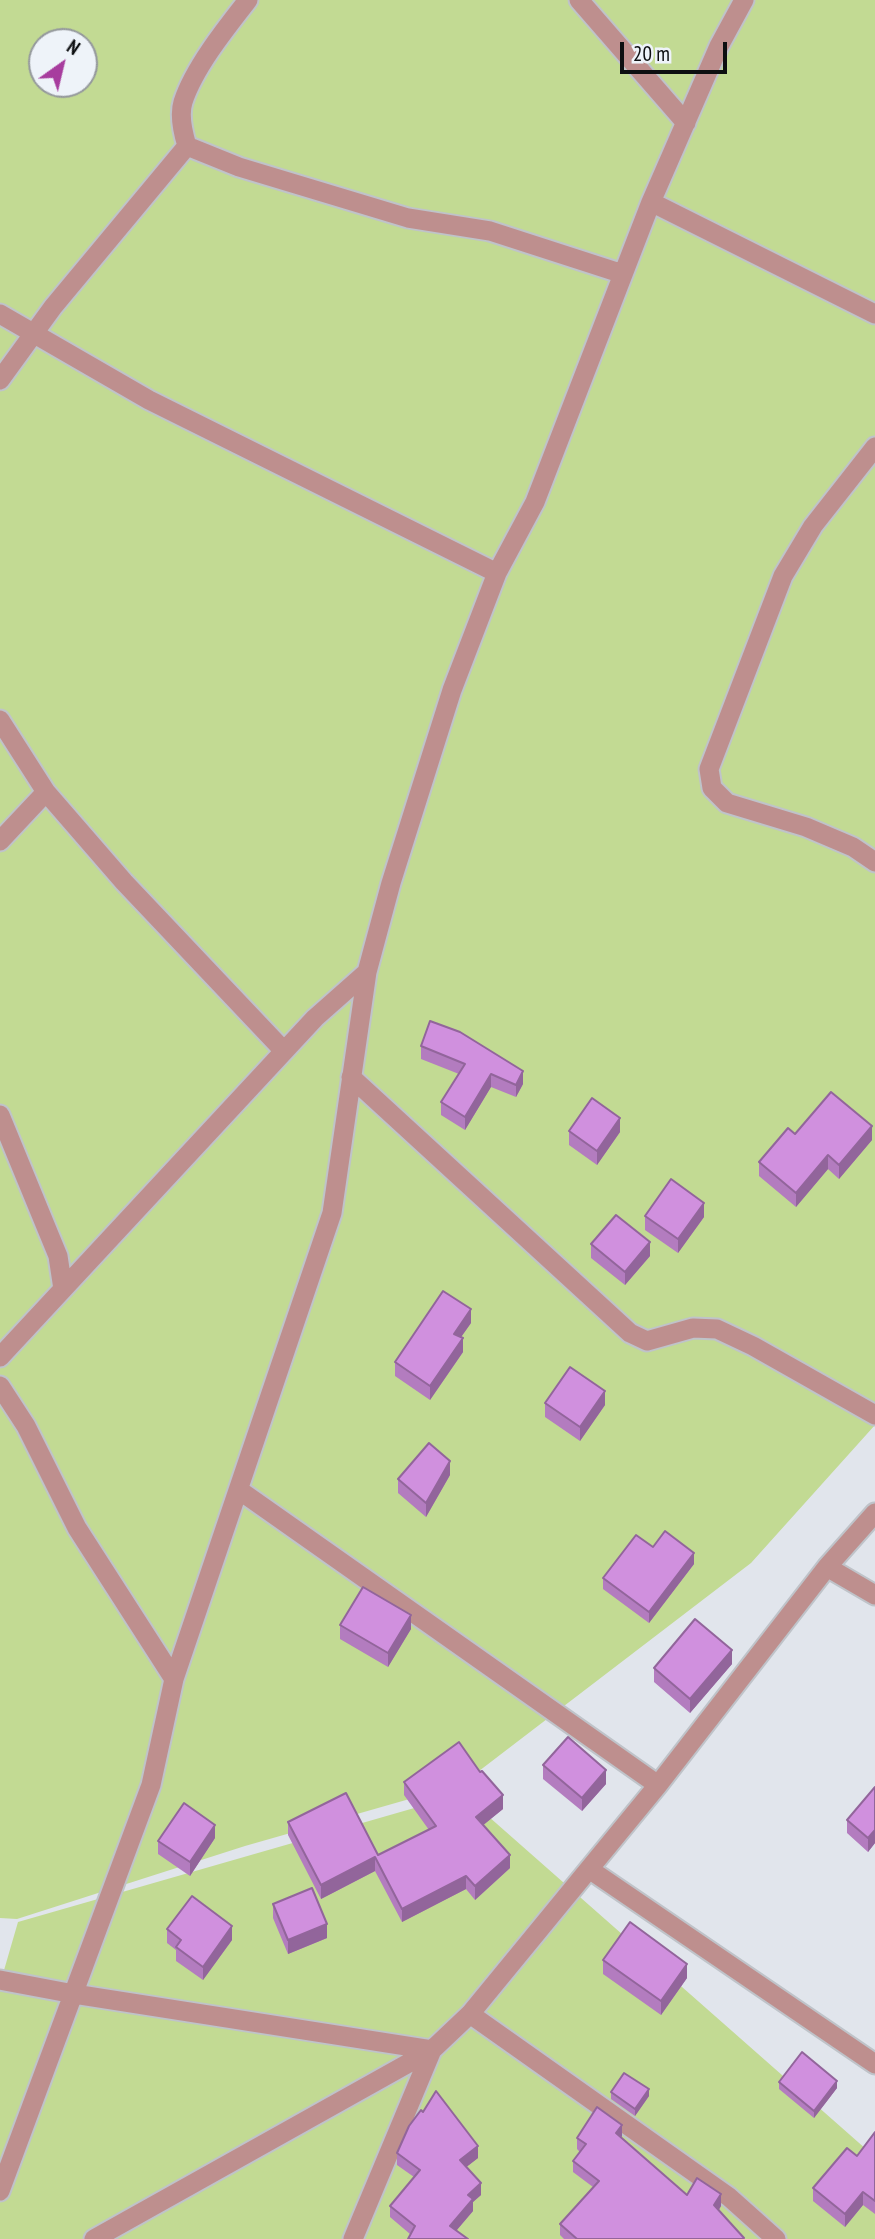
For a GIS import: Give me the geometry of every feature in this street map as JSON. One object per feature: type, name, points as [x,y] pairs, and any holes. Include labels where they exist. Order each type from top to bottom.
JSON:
[{"type":"street","points":[[187,146],[182,128],[182,104],[211,51],[248,0]]},
{"type":"street","points":[[579,0],[686,124]]},
{"type":"street","points":[[0,2191],[151,1785],[174,1679],[332,1213],[367,972],[391,883],[448,703],[496,573],[535,502],[652,202],[719,46],[744,0]]},
{"type":"street","points":[[187,146],[239,167],[408,218],[490,231],[623,274]]},
{"type":"street","points":[[0,380],[53,307],[187,146]]},
{"type":"street","points":[[652,202],[875,314]]},
{"type":"street","points":[[0,314],[149,400],[496,573]]},
{"type":"street","points":[[875,447],[813,526],[783,576],[709,769],[712,789],[727,803],[806,827],[853,847],[875,862]]},
{"type":"street","points":[[0,720],[46,792],[124,882],[284,1051]]},
{"type":"street","points":[[0,841],[46,792]]},
{"type":"street","points":[[0,1357],[315,1018],[367,972]]},
{"type":"street","points":[[351,1077],[630,1333],[647,1340],[693,1328],[717,1329],[753,1346],[875,1415]]},
{"type":"street","points":[[0,1115],[58,1256],[63,1290]]},
{"type":"street","points":[[0,1386],[26,1426],[77,1528],[124,1597],[174,1679]]},
{"type":"street","points":[[239,1490],[658,1785]]},
{"type":"street","points":[[94,2239],[432,2050],[470,2014],[658,1785],[827,1567],[875,1513]]},
{"type":"street","points":[[827,1567],[875,1595]]},
{"type":"street","points":[[589,1869],[875,2064]]},
{"type":"street","points":[[0,1980],[432,2050]]},
{"type":"street","points":[[470,2014],[729,2197],[776,2239]]},
{"type":"street","points":[[353,2239],[432,2050]]},
{"type":"green space","points":[[0,0],[875,0],[875,1425],[751,1563],[462,1784],[245,1846],[17,1919],[0,1918]]},
{"type":"green space","points":[[463,1794],[875,2157],[875,2239],[0,2239],[0,1984],[18,1922]]},
{"type":"building","points":[[430,1021],[460,1032],[523,1071],[516,1085],[491,1074],[465,1117],[441,1102],[465,1064],[421,1046]]},
{"type":"building","points":[[831,1092],[872,1126],[839,1165],[828,1155],[796,1193],[759,1162],[788,1128],[795,1134]]},
{"type":"building","points":[[592,1098],[620,1118],[597,1151],[569,1131]]},
{"type":"building","points":[[671,1179],[704,1203],[678,1239],[645,1216]]},
{"type":"building","points":[[616,1215],[650,1242],[625,1272],[591,1244]]},
{"type":"building","points":[[443,1291],[471,1309],[454,1334],[463,1338],[430,1386],[395,1362]]},
{"type":"building","points":[[570,1367],[605,1391],[580,1427],[545,1403]]},
{"type":"building","points":[[429,1443],[450,1461],[426,1503],[398,1479]]},
{"type":"building","points":[[665,1531],[694,1553],[649,1612],[603,1578],[636,1535],[653,1547]]},
{"type":"building","points":[[363,1587],[411,1615],[388,1653],[340,1625]]},
{"type":"building","points":[[695,1619],[732,1650],[690,1699],[654,1668]]},
{"type":"building","points":[[568,1737],[606,1770],[582,1798],[543,1765]]},
{"type":"building","points":[[459,1742],[480,1772],[482,1771],[503,1795],[476,1817],[510,1855],[475,1886],[466,1876],[402,1909],[375,1857],[321,1885],[288,1822],[346,1793],[378,1855],[436,1826],[404,1782]]},
{"type":"building","points":[[875,1787],[875,1830],[868,1838],[847,1820]]},
{"type":"building","points":[[184,1803],[215,1825],[190,1862],[158,1841]]},
{"type":"building","points":[[312,1888],[327,1924],[288,1940],[273,1904]]},
{"type":"building","points":[[192,1896],[232,1926],[203,1967],[176,1947],[181,1940],[167,1929]]},
{"type":"building","points":[[630,1922],[687,1964],[661,2001],[603,1960]]},
{"type":"building","points":[[802,2052],[837,2081],[814,2111],[779,2082]]},
{"type":"building","points":[[624,2073],[649,2089],[635,2109],[611,2092]]},
{"type":"building","points":[[436,2091],[478,2146],[460,2160],[481,2183],[468,2195],[473,2199],[450,2226],[468,2239],[408,2239],[415,2226],[390,2206],[420,2170],[397,2153],[409,2126],[421,2110],[423,2112]]},
{"type":"building","points":[[597,2107],[622,2125],[616,2133],[687,2195],[697,2178],[721,2194],[714,2205],[744,2238],[577,2239],[560,2224],[599,2181],[573,2161],[586,2144],[577,2138]]},
{"type":"building","points":[[875,2132],[875,2201],[863,2192],[845,2214],[813,2188],[847,2148],[857,2156]]}]
